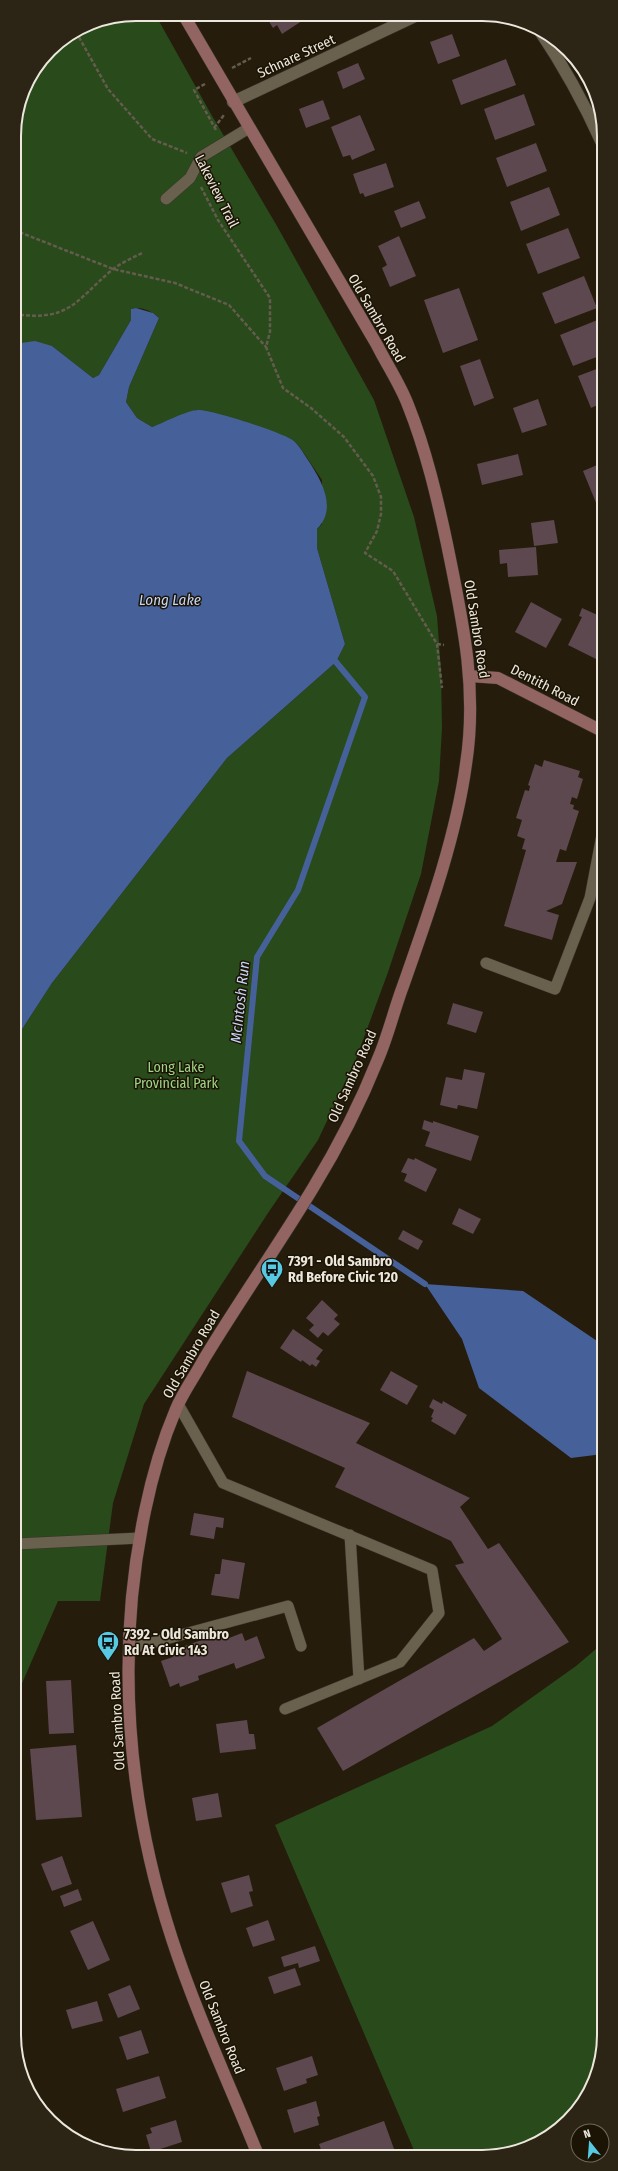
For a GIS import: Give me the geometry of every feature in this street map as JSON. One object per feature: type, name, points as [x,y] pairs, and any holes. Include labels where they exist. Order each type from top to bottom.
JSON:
[{"type":"main road","name":"Old Sambro Road","points":[[187,21],[406,399],[422,441],[434,482],[458,599],[470,676],[470,725],[466,764],[457,812],[437,884],[380,1055],[357,1107],[314,1187],[266,1263],[226,1322],[178,1404],[155,1471],[140,1538],[133,1592],[129,1649],[129,1714],[134,1768],[149,1856],[160,1899],[174,1943],[199,2012],[256,2150]]},
{"type":"main road","name":"Dentith Road","points":[[470,676],[498,678],[597,728]]},
{"type":"street","name":"Schnare Street","points":[[233,102],[404,21]]},
{"type":"street","points":[[548,42],[585,105],[597,131]]},
{"type":"lane","points":[[166,199],[190,178],[201,157],[249,128]]},
{"type":"lane","points":[[486,963],[555,989],[590,898],[597,861]]},
{"type":"lane","points":[[178,1404],[223,1483],[432,1570],[439,1612],[400,1662],[285,1709]]},
{"type":"lane","points":[[350,1535],[359,1679]]},
{"type":"lane","points":[[21,1544],[140,1538]]},
{"type":"lane","points":[[129,1649],[288,1606],[301,1646]]},
{"type":"path","name":"Lakeview Trail","points":[[78,36],[108,89],[152,139],[187,152],[218,220],[270,298],[270,332],[266,347]]},
{"type":"path","points":[[211,132],[233,102]]},
{"type":"path","points":[[187,152],[193,148]]},
{"type":"path","points":[[21,233],[113,269],[175,283],[229,305],[266,347],[283,388],[311,408],[344,437],[373,476],[381,497],[381,514],[377,530],[365,553],[393,571],[437,644],[442,688]]},
{"type":"path","points":[[21,315],[37,317],[62,312],[86,295],[113,269],[142,253]]},
{"type":"path","points":[[437,644],[444,645]]},
{"type":"green space","name":"Long Lake Provincial Park","points":[[159,21],[211,114],[277,226],[374,400],[414,517],[437,616],[441,671],[442,728],[439,781],[421,874],[387,975],[356,1059],[318,1140],[268,1213],[144,1404],[113,1503],[100,1601],[58,1601],[21,1686],[21,1031],[52,983],[227,758],[336,662],[345,644],[317,548],[317,529],[322,524],[322,480],[299,446],[291,439],[248,424],[197,410],[152,427],[137,418],[126,402],[129,387],[159,318],[146,310],[138,308],[131,309],[131,320],[99,375],[93,378],[52,346],[21,344],[21,129],[25,106],[36,79],[45,66],[72,40],[106,25],[121,22]]},
{"type":"green space","points":[[597,1648],[597,2042],[593,2065],[578,2099],[558,2121],[546,2131],[533,2138],[519,2144],[489,2150],[414,2150],[275,1825],[492,1726],[576,1666]]},
{"type":"water","name":"Long Lake","points":[[136,308],[153,313],[159,318],[129,387],[126,402],[137,418],[152,427],[182,414],[198,410],[206,411],[230,417],[284,435],[299,446],[318,476],[325,494],[327,503],[326,512],[323,521],[317,529],[317,548],[345,644],[336,662],[227,758],[52,983],[21,1031],[21,343],[35,341],[52,346],[93,378],[99,375],[131,320],[131,309]]},
{"type":"water","points":[[425,1284],[523,1291],[597,1341],[597,1455],[571,1458],[479,1388],[462,1339]]},
{"type":"building","points":[[269,21],[302,21],[282,34],[277,25],[273,28]]},
{"type":"building","points":[[452,34],[460,56],[438,64],[430,42]]},
{"type":"building","points":[[506,59],[516,85],[461,105],[452,80]]},
{"type":"building","points":[[358,63],[365,79],[343,89],[337,72]]},
{"type":"building","points":[[524,94],[535,125],[495,140],[484,109]]},
{"type":"building","points":[[323,100],[330,119],[306,128],[299,109]]},
{"type":"building","points":[[360,115],[375,150],[352,160],[350,155],[343,157],[331,127]]},
{"type":"building","points":[[536,143],[547,171],[507,187],[496,158]]},
{"type":"building","points":[[386,163],[394,187],[365,197],[363,193],[360,194],[353,174]]},
{"type":"building","points":[[549,187],[560,215],[521,231],[510,202]]},
{"type":"building","points":[[419,201],[426,218],[401,228],[394,211]]},
{"type":"building","points":[[568,228],[580,258],[538,274],[526,244]]},
{"type":"building","points":[[399,236],[416,276],[390,287],[382,268],[387,265],[378,246]]},
{"type":"building","points":[[584,276],[597,308],[555,324],[542,293]]},
{"type":"building","points":[[459,288],[478,340],[443,353],[424,300]]},
{"type":"building","points":[[597,320],[597,357],[573,366],[560,335]]},
{"type":"building","points":[[480,359],[494,398],[474,406],[460,366]]},
{"type":"building","points":[[597,369],[597,405],[591,408],[578,376]]},
{"type":"building","points":[[538,399],[547,425],[522,433],[513,408]]},
{"type":"building","points":[[518,454],[523,475],[482,485],[477,464]]},
{"type":"building","points":[[597,465],[597,505],[583,471]]},
{"type":"building","points":[[554,520],[558,543],[534,546],[531,523]]},
{"type":"building","points":[[536,547],[538,575],[508,577],[507,563],[500,564],[499,550]]},
{"type":"building","points":[[531,602],[562,619],[546,648],[515,632]]},
{"type":"building","points":[[582,608],[597,615],[597,660],[568,645],[582,617],[579,616]]},
{"type":"building","points":[[544,760],[580,771],[578,777],[583,779],[577,799],[572,797],[570,804],[574,805],[573,809],[579,811],[566,851],[560,849],[556,862],[577,862],[562,904],[546,911],[559,915],[552,940],[504,926],[526,850],[522,849],[525,839],[517,836],[522,820],[516,818],[525,790],[529,791],[530,786],[528,785],[535,764],[542,767]]},
{"type":"building","points":[[453,1003],[483,1012],[476,1033],[447,1024]]},
{"type":"building","points":[[464,1069],[485,1073],[477,1109],[458,1105],[457,1109],[440,1105],[446,1077],[462,1080]]},
{"type":"building","points":[[424,1120],[433,1123],[433,1121],[479,1136],[471,1161],[425,1146],[430,1132],[422,1129]]},
{"type":"building","points":[[408,1158],[414,1160],[415,1158],[437,1169],[426,1192],[404,1181],[407,1174],[401,1172]]},
{"type":"building","points":[[459,1208],[481,1219],[473,1234],[452,1224]]},
{"type":"building","points":[[403,1230],[423,1241],[418,1250],[398,1239]]},
{"type":"building","points":[[322,1300],[338,1315],[334,1319],[340,1324],[328,1336],[323,1332],[318,1338],[309,1330],[314,1325],[306,1318]]},
{"type":"building","points":[[293,1329],[323,1350],[316,1359],[320,1361],[316,1367],[312,1364],[310,1366],[302,1360],[301,1362],[280,1348]]},
{"type":"building","points":[[247,1371],[370,1423],[356,1443],[470,1498],[460,1507],[488,1549],[499,1543],[569,1642],[343,1771],[317,1728],[474,1638],[484,1651],[502,1639],[455,1565],[464,1563],[451,1541],[335,1487],[345,1468],[232,1417]]},
{"type":"building","points":[[391,1371],[418,1386],[407,1405],[380,1390]]},
{"type":"building","points":[[433,1399],[442,1404],[443,1401],[467,1415],[455,1435],[431,1421],[434,1410],[429,1407]]},
{"type":"building","points":[[194,1513],[224,1518],[223,1528],[216,1527],[214,1539],[190,1535]]},
{"type":"building","points":[[222,1559],[245,1563],[239,1599],[211,1595],[215,1574],[220,1574]]},
{"type":"building","points":[[226,1631],[229,1638],[242,1633],[245,1641],[257,1636],[265,1658],[236,1669],[234,1663],[198,1676],[199,1680],[180,1687],[179,1683],[170,1687],[161,1661],[173,1657],[171,1651]]},
{"type":"building","points":[[71,1680],[74,1733],[49,1734],[46,1681]]},
{"type":"building","points":[[247,1720],[249,1734],[254,1734],[256,1749],[220,1753],[216,1724]]},
{"type":"building","points":[[76,1745],[82,1817],[36,1820],[30,1749]]},
{"type":"building","points":[[218,1793],[222,1817],[196,1821],[192,1798]]},
{"type":"building","points":[[62,1856],[72,1884],[52,1891],[41,1864]]},
{"type":"building","points":[[249,1875],[253,1891],[249,1892],[253,1906],[231,1913],[221,1883]]},
{"type":"building","points":[[78,1889],[82,1900],[64,1907],[60,1896]]},
{"type":"building","points":[[268,1920],[275,1940],[253,1947],[246,1928]]},
{"type":"building","points":[[93,1921],[110,1960],[88,1970],[70,1931]]},
{"type":"building","points":[[315,1946],[320,1961],[299,1968],[298,1963],[284,1967],[281,1957]]},
{"type":"building","points":[[295,1968],[301,1985],[274,1994],[268,1977]]},
{"type":"building","points":[[130,1985],[140,2009],[118,2018],[108,1994]]},
{"type":"building","points":[[97,2001],[103,2021],[72,2029],[66,2010]]},
{"type":"building","points":[[141,2030],[149,2053],[127,2060],[119,2037]]},
{"type":"building","points":[[312,2056],[318,2075],[306,2079],[307,2083],[284,2091],[276,2068]]},
{"type":"building","points":[[159,2076],[166,2098],[123,2112],[116,2089]]},
{"type":"building","points":[[316,2101],[320,2116],[317,2117],[319,2125],[294,2133],[287,2110]]},
{"type":"building","points":[[176,2120],[182,2142],[157,2150],[150,2150],[146,2135],[152,2133],[150,2128]]},
{"type":"building","points":[[384,2121],[394,2149],[321,2150],[319,2144]]},
{"type":"waterway","name":"McIntosh Run","points":[[336,662],[365,697],[298,890],[257,957],[239,1141],[265,1176],[425,1284]]},
{"type":"place","name":"7391 - Old Sambro Rd Before Civic 120","points":[[272,1288]]},
{"type":"place","name":"7392 - Old Sambro Rd At Civic 143","points":[[108,1662]]}]
